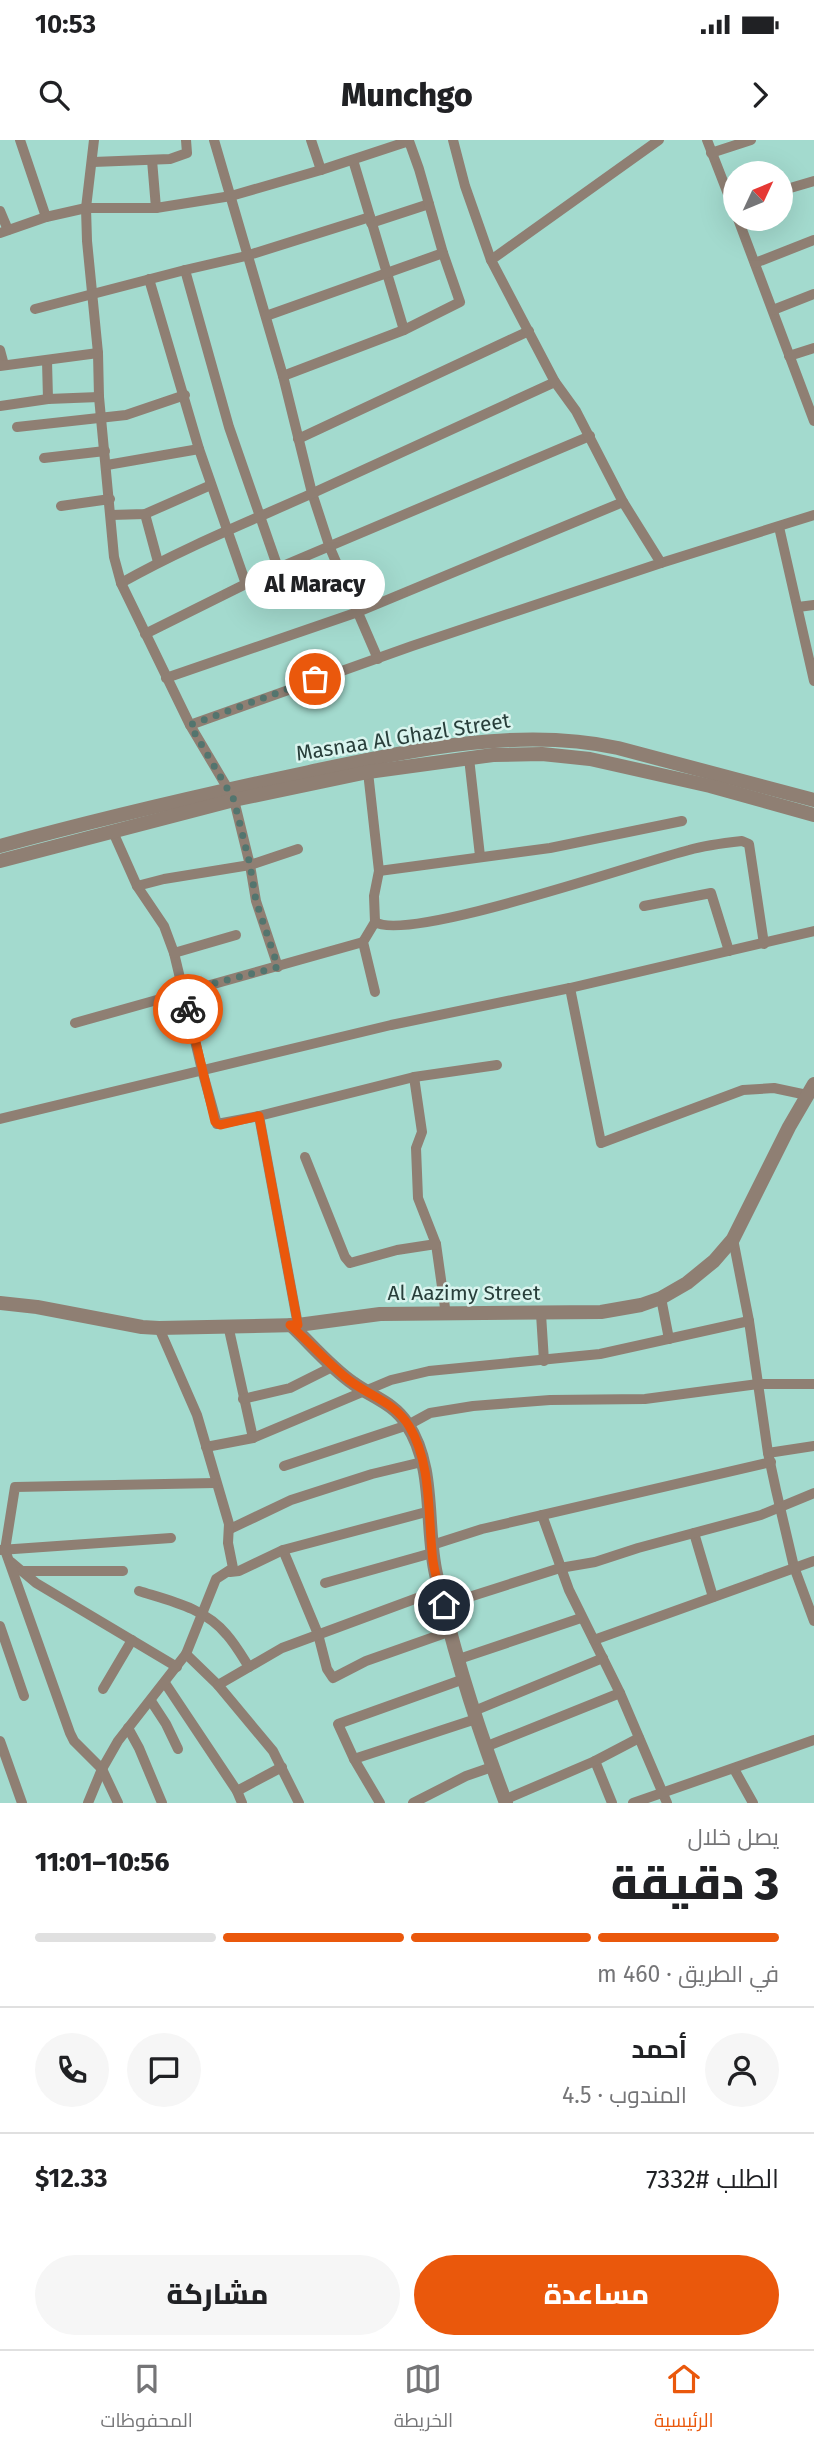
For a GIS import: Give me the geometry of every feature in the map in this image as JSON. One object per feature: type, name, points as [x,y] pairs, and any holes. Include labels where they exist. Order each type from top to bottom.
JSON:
[{"type":"street","points":[[20,140],[46,217]]},
{"type":"street","points":[[94,140],[86,208],[99,397],[114,557],[121,583],[166,678],[231,795],[250,865],[256,901],[278,967]]},
{"type":"street","points":[[93,162],[152,160],[184,155],[188,151],[186,140]]},
{"type":"street","points":[[214,140],[283,376],[312,493],[330,548],[378,659]]},
{"type":"street","points":[[311,140],[321,170]]},
{"type":"street","points":[[453,140],[465,186],[491,260],[555,382],[576,411],[623,502],[661,563]]},
{"type":"street","points":[[491,260],[659,140]]},
{"type":"street","points":[[707,140],[723,181]]},
{"type":"street","points":[[711,153],[751,140]]},
{"type":"street","points":[[0,211],[4,231],[46,217],[86,208],[156,208],[231,196],[408,141],[460,302],[404,330],[283,376]]},
{"type":"street","points":[[152,160],[156,208]]},
{"type":"street","points":[[353,160],[404,330]]},
{"type":"street","points":[[793,187],[814,181]]},
{"type":"street","points":[[35,309],[247,256],[429,204]]},
{"type":"street","points":[[743,231],[789,356],[812,406],[814,421]]},
{"type":"street","points":[[755,263],[814,240]]},
{"type":"street","points":[[266,316],[443,253]]},
{"type":"street","points":[[185,270],[229,427],[278,568]]},
{"type":"street","points":[[149,279],[199,449],[246,584]]},
{"type":"street","points":[[773,310],[814,294]]},
{"type":"street","points":[[298,439],[529,331]]},
{"type":"street","points":[[789,356],[814,348]]},
{"type":"street","points":[[0,349],[2,366],[98,353]]},
{"type":"street","points":[[47,361],[48,399]]},
{"type":"street","points":[[121,583],[227,529],[555,382]]},
{"type":"street","points":[[17,427],[101,419],[139,412],[185,395]]},
{"type":"street","points":[[0,406],[48,399],[99,397]]},
{"type":"street","points":[[145,634],[278,568],[590,436]]},
{"type":"street","points":[[107,464],[199,449]]},
{"type":"street","points":[[44,458],[105,451]]},
{"type":"street","points":[[110,516],[145,514],[211,485]]},
{"type":"street","points":[[61,506],[110,499]]},
{"type":"street","points":[[166,678],[358,612],[623,502]]},
{"type":"street","points":[[145,514],[158,562]]},
{"type":"street","points":[[190,725],[661,563],[814,515]]},
{"type":"street","points":[[779,527],[814,681]]},
{"type":"street","points":[[798,607],[814,605]]},
{"type":"street","name":"Masnaa Al Ghazl Street","points":[[0,856],[367,761],[506,739],[562,738],[618,748],[814,800]]},
{"type":"street","points":[[615,764],[618,748]]},
{"type":"street","name":"Masnaa Al Ghazl Street","points":[[0,856],[113,832],[231,795],[470,758],[542,754],[615,764],[710,786],[814,815]]},
{"type":"street","points":[[470,758],[480,856]]},
{"type":"street","points":[[75,1023],[363,942],[375,922],[374,896],[379,871],[368,772]]},
{"type":"street","points":[[379,871],[550,848],[682,821]]},
{"type":"street","points":[[113,832],[137,886],[164,926],[174,953],[217,1124],[414,1077],[497,1065]]},
{"type":"street","points":[[375,922],[383,925],[425,922],[476,912],[691,849],[742,841],[749,844],[764,944]]},
{"type":"street","points":[[137,886],[250,865],[298,849]]},
{"type":"street","points":[[643,906],[711,893],[729,951]]},
{"type":"street","points":[[0,1119],[391,1025],[570,988],[814,931]]},
{"type":"street","points":[[174,953],[236,935]]},
{"type":"street","points":[[363,942],[375,992]]},
{"type":"street","points":[[570,988],[601,1143],[743,1090],[810,1090]]},
{"type":"street","points":[[414,1077],[422,1132],[416,1148],[418,1198],[436,1244],[446,1315]]},
{"type":"street","name":"Al Aazimy Street","points":[[0,1303],[70,1312],[142,1328],[294,1325],[380,1314],[541,1314],[622,1309],[661,1298],[687,1283],[714,1261],[733,1238],[810,1090]]},
{"type":"street","points":[[259,1116],[294,1325],[344,1376],[390,1405],[408,1425],[417,1443],[429,1511],[432,1549],[442,1597],[475,1715],[505,1801],[639,1738]]},
{"type":"street","points":[[305,1157],[345,1257],[350,1263],[397,1250],[436,1244]]},
{"type":"street","points":[[733,1238],[780,1508],[794,1567],[814,1621]]},
{"type":"street","points":[[661,1298],[670,1339]]},
{"type":"street","points":[[541,1314],[544,1361]]},
{"type":"street","points":[[206,1447],[253,1438],[391,1380],[429,1371],[600,1354],[749,1321]]},
{"type":"street","points":[[228,1325],[253,1438]]},
{"type":"street","points":[[159,1328],[193,1402],[230,1529],[228,1543],[233,1562],[230,1572]]},
{"type":"street","points":[[243,1399],[290,1388],[334,1366]]},
{"type":"street","points":[[284,1466],[408,1425],[430,1413],[473,1406],[550,1400],[645,1399],[758,1384],[814,1384]]},
{"type":"street","points":[[325,1583],[432,1549],[482,1529],[814,1446]]},
{"type":"street","points":[[230,1529],[291,1500],[372,1474],[422,1462]]},
{"type":"street","points":[[118,1803],[102,1769],[74,1741],[70,1733],[5,1553],[15,1487],[215,1483]]},
{"type":"street","points":[[218,1685],[282,1648],[318,1634],[442,1597],[560,1568],[596,1562],[638,1548],[761,1516],[814,1493]]},
{"type":"street","points":[[88,1803],[102,1769],[128,1728],[186,1654],[216,1579],[283,1550],[429,1511]]},
{"type":"street","points":[[542,1515],[581,1618],[620,1693],[665,1797]]},
{"type":"street","points":[[694,1534],[713,1597]]},
{"type":"street","points":[[5,1553],[171,1538]]},
{"type":"street","points":[[283,1550],[318,1634],[327,1669],[333,1678],[366,1661],[451,1631]]},
{"type":"street","points":[[5,1553],[36,1583],[177,1667]]},
{"type":"street","points":[[594,1640],[814,1561]]},
{"type":"street","points":[[22,1571],[123,1571]]},
{"type":"street","points":[[139,1591],[183,1605],[214,1622],[227,1635],[249,1667]]},
{"type":"street","points":[[459,1659],[581,1618]]},
{"type":"street","points":[[0,1626],[24,1696]]},
{"type":"street","points":[[103,1689],[132,1640]]},
{"type":"street","points":[[186,1654],[218,1685],[273,1751],[299,1803]]},
{"type":"street","points":[[354,1759],[475,1715],[603,1658]]},
{"type":"street","points":[[380,1803],[354,1759],[338,1724],[464,1678]]},
{"type":"street","points":[[165,1683],[237,1791],[242,1803]]},
{"type":"street","points":[[485,1747],[620,1693]]},
{"type":"street","points":[[151,1701],[178,1749]]},
{"type":"street","points":[[128,1728],[162,1803]]},
{"type":"street","points":[[634,1803],[665,1797],[814,1740]]},
{"type":"street","points":[[0,1741],[22,1803]]},
{"type":"street","points":[[595,1761],[612,1803]]},
{"type":"street","points":[[237,1791],[282,1767]]},
{"type":"street","points":[[413,1803],[467,1776],[492,1767]]},
{"type":"street","points":[[734,1769],[754,1803]]},
{"type":"way so far","points":[[188,1009],[184,991],[278,967],[256,901],[234,800],[190,725],[315,679]]},
{"type":"place","name":"Al Maracy","points":[[315,679]]},
{"type":"route","points":[[188,1009],[215,1122],[220,1125],[259,1116],[298,1325],[290,1325],[355,1385],[390,1405],[400,1414],[417,1443],[426,1487],[435,1572],[444,1605]]}]
